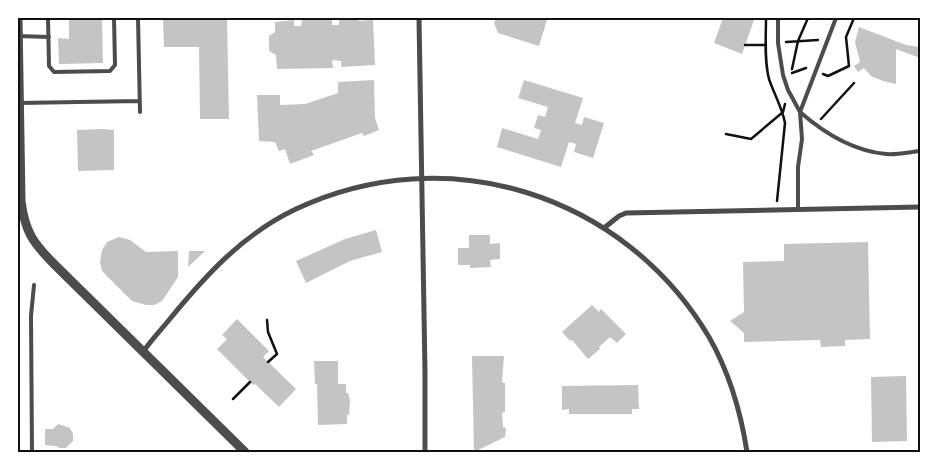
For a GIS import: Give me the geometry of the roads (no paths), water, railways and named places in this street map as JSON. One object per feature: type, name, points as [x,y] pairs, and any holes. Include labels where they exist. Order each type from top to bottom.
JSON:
[{"type":"street","points":[[18,18],[21,201],[24,221],[33,239],[48,258],[245,452]]},
{"type":"street","points":[[419,18],[425,452]]},
{"type":"street","points":[[143,352],[193,290],[221,261],[256,232],[296,210],[338,193],[364,185],[393,180],[460,178],[498,184],[562,206],[604,228],[638,254],[669,283],[692,310],[710,339],[723,367],[732,390],[743,429],[747,452]]},
{"type":"street","points":[[604,228],[618,216],[626,213],[920,206]]},
{"type":"lane","points":[[48,18],[49,66],[54,72],[110,71],[115,65],[114,18]]},
{"type":"lane","points":[[138,18],[140,112]]},
{"type":"lane","points":[[778,18],[778,43],[783,75],[788,90],[800,112],[826,134],[858,148],[886,154],[920,151]]},
{"type":"lane","points":[[798,209],[798,167],[802,139],[800,112],[836,18]]},
{"type":"lane","points":[[18,36],[49,37]]},
{"type":"lane","points":[[19,103],[139,101]]},
{"type":"lane","points":[[32,452],[31,316],[34,285]]}]
